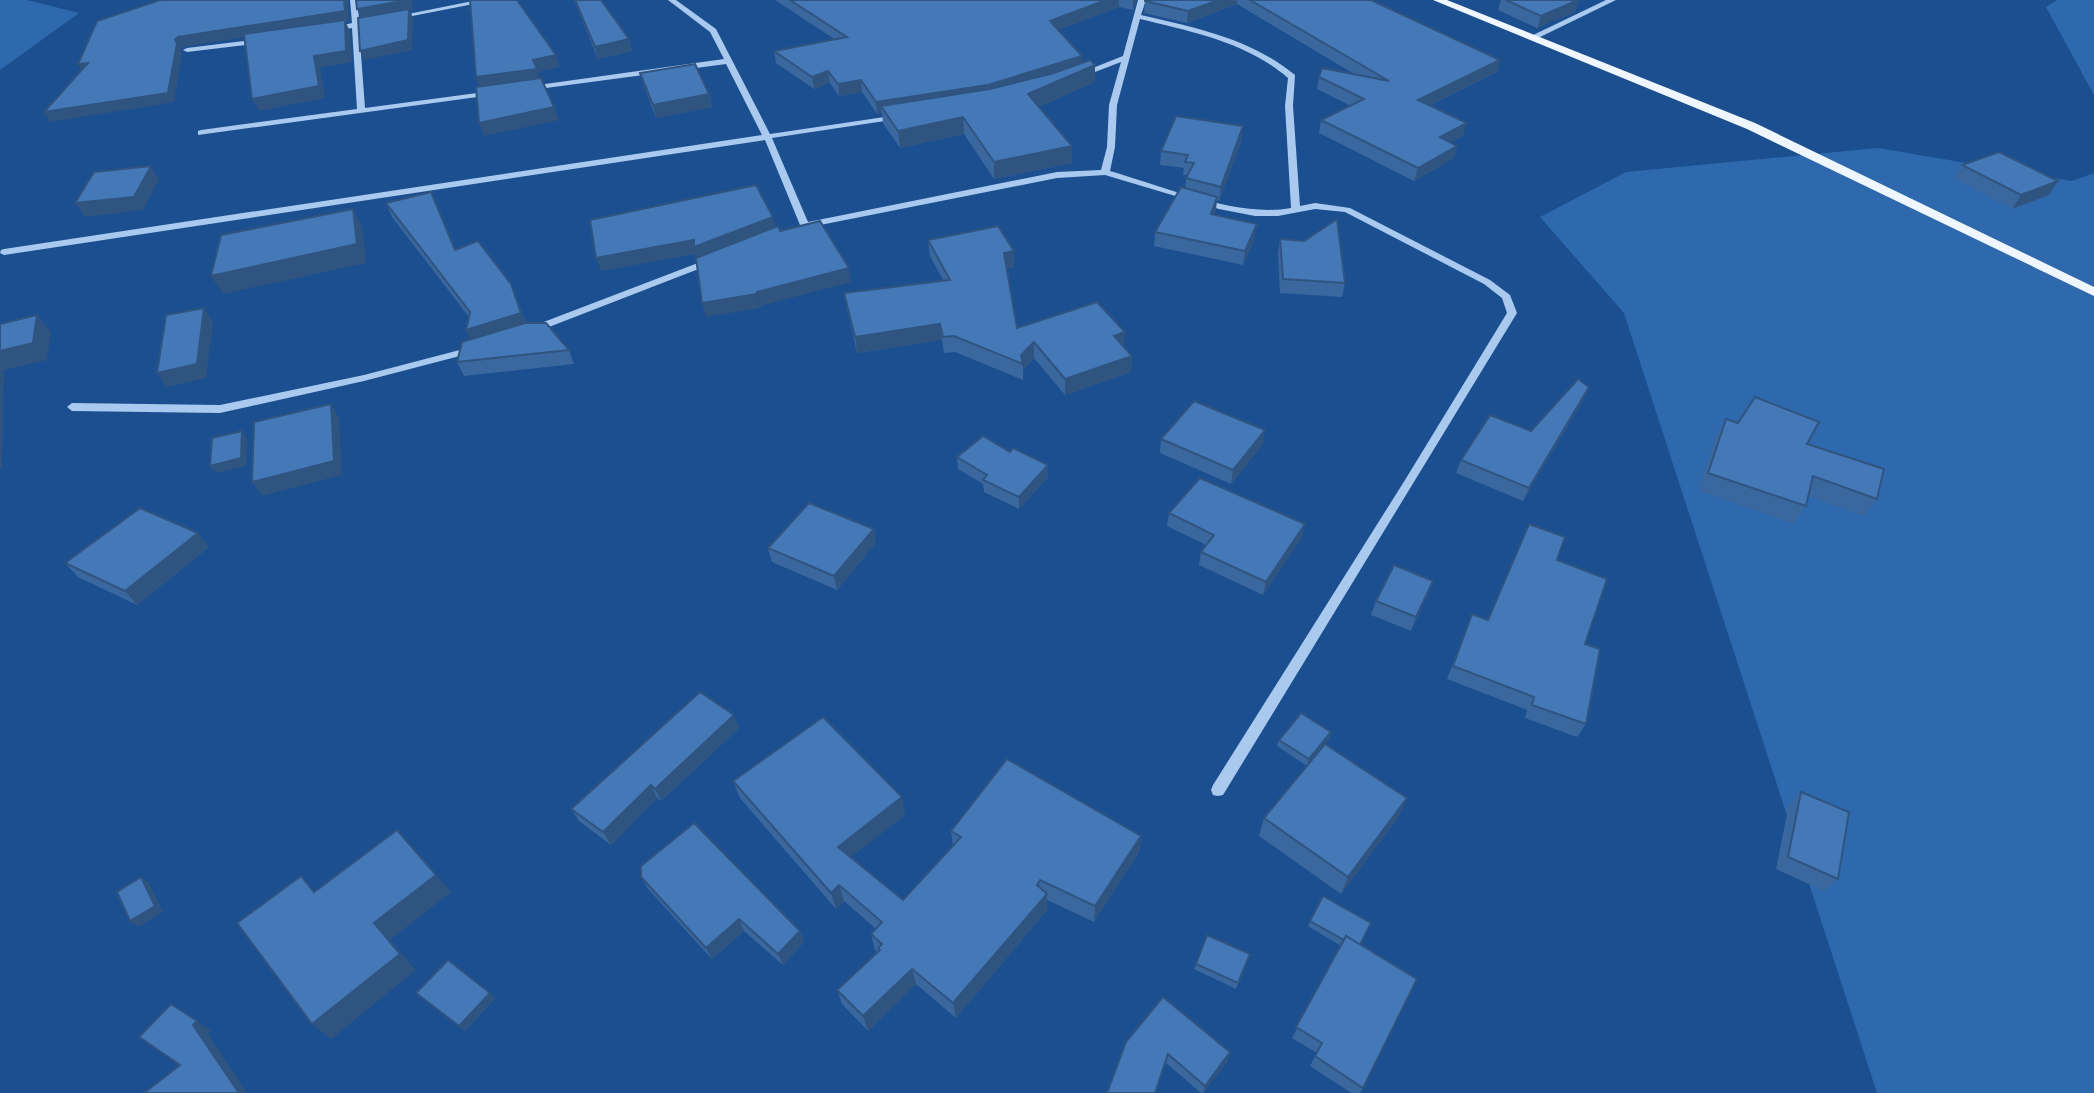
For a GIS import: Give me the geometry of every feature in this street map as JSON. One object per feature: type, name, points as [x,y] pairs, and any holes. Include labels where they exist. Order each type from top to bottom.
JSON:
[{"type":"main road","points":[[1438,0],[1751,126],[2094,292]]},
{"type":"street","points":[[354,0],[361,111]]},
{"type":"street","points":[[317,31],[490,0]]},
{"type":"street","points":[[672,0],[713,31],[768,138],[805,225]]},
{"type":"street","points":[[1105,172],[1111,147],[1112,105],[1142,0]]},
{"type":"street","points":[[1533,37],[1612,0]]},
{"type":"street","points":[[1136,16],[1247,47],[1278,62],[1292,77],[1289,106],[1296,209]]},
{"type":"street","points":[[187,50],[267,39]]},
{"type":"street","points":[[1075,76],[1125,58]]},
{"type":"street","points":[[524,89],[729,61]]},
{"type":"street","points":[[201,133],[497,93]]},
{"type":"street","points":[[4,252],[912,115]]},
{"type":"street","points":[[792,230],[805,225],[1057,175],[1105,172],[1222,207],[1278,213],[1331,206],[1347,210],[1487,282],[1507,297],[1512,313],[1218,790]]},
{"type":"street","points":[[517,336],[717,258]]},
{"type":"street","points":[[72,407],[220,409],[364,378],[492,344]]},
{"type":"shaded area","points":[[0,0],[27,0],[79,13],[0,70]]},
{"type":"shaded area","points":[[2057,0],[2094,0],[2094,95],[2046,7]]},
{"type":"shaded area","points":[[1878,148],[2072,181],[2094,173],[2094,1093],[1877,1093],[1624,313],[1540,217],[1626,172]]},
{"type":"building","points":[[160,0],[344,0],[345,11],[178,37],[175,40],[177,43],[168,93],[44,112],[88,63],[78,64],[97,21]]},
{"type":"building","points":[[356,0],[408,0],[357,9]]},
{"type":"building","points":[[470,0],[517,0],[556,55],[533,60],[537,69],[476,77]]},
{"type":"building","points":[[575,0],[601,0],[629,39],[595,47]]},
{"type":"building","points":[[790,0],[1106,0],[1050,21],[1082,56],[988,85],[876,102],[861,80],[838,84],[828,71],[812,77],[774,51],[847,37]]},
{"type":"building","points":[[1145,0],[1219,0],[1188,11]]},
{"type":"building","points":[[1250,0],[1371,0],[1500,60],[1418,100],[1467,123],[1440,137],[1457,146],[1418,168],[1321,120],[1364,99],[1319,77],[1322,68],[1389,81]]},
{"type":"building","points":[[1506,0],[1578,0],[1541,16]]},
{"type":"building","points":[[409,9],[408,40],[360,51],[358,18]]},
{"type":"building","points":[[345,20],[346,51],[314,56],[319,86],[252,99],[244,34]]},
{"type":"building","points":[[1090,60],[1095,65],[1028,94],[1072,146],[994,162],[963,117],[898,131],[881,106],[990,89],[1054,73]]},
{"type":"building","points":[[695,64],[709,94],[653,105],[640,73]]},
{"type":"building","points":[[541,78],[554,107],[479,123],[476,87]]},
{"type":"building","points":[[1176,116],[1243,126],[1221,187],[1186,178],[1194,163],[1185,162],[1188,155],[1161,151]]},
{"type":"building","points":[[1999,152],[2058,181],[2021,195],[1962,165]]},
{"type":"building","points":[[151,166],[134,197],[75,203],[94,172]]},
{"type":"building","points":[[756,185],[773,217],[694,247],[694,240],[596,258],[590,220]]},
{"type":"building","points":[[1181,187],[1217,197],[1211,214],[1257,224],[1245,251],[1155,232]]},
{"type":"building","points":[[431,192],[455,250],[478,241],[511,284],[521,313],[466,330],[470,312],[386,203]]},
{"type":"building","points":[[353,209],[357,244],[211,276],[221,235]]},
{"type":"building","points":[[1337,219],[1345,283],[1283,279],[1280,239],[1304,241]]},
{"type":"building","points":[[820,221],[849,268],[757,294],[702,303],[696,258],[778,226],[780,231]]},
{"type":"building","points":[[998,226],[1014,251],[1004,253],[1017,328],[1097,302],[1125,332],[1114,336],[1132,356],[1065,379],[1034,342],[1021,355],[1023,364],[954,336],[943,337],[940,324],[855,337],[844,293],[950,280],[928,240]]},
{"type":"building","points":[[204,308],[197,364],[157,373],[166,315]]},
{"type":"building","points":[[37,315],[33,343],[0,351],[0,324]]},
{"type":"building","points":[[525,323],[546,323],[569,350],[457,362],[462,342]]},
{"type":"building","points":[[1578,379],[1589,387],[1529,488],[1461,460],[1490,415],[1531,431]]},
{"type":"building","points":[[1755,397],[1819,422],[1807,444],[1884,469],[1877,499],[1813,476],[1806,506],[1708,473],[1726,419],[1738,423]]},
{"type":"building","points":[[1194,401],[1265,430],[1233,470],[1161,439]]},
{"type":"building","points":[[331,404],[334,461],[252,482],[254,422]]},
{"type":"building","points":[[242,431],[241,458],[210,466],[212,438]]},
{"type":"building","points":[[983,436],[1010,452],[1013,448],[1048,465],[1019,497],[983,480],[987,475],[957,457]]},
{"type":"building","points":[[1200,478],[1305,524],[1266,582],[1201,552],[1214,535],[1169,513]]},
{"type":"building","points":[[809,503],[874,529],[834,576],[768,548]]},
{"type":"building","points":[[140,508],[198,533],[125,591],[65,563]]},
{"type":"building","points":[[1529,524],[1565,537],[1557,560],[1607,579],[1585,644],[1600,649],[1586,724],[1532,705],[1534,697],[1453,666],[1472,614],[1488,620]]},
{"type":"building","points":[[1394,565],[1433,581],[1416,617],[1376,601]]},
{"type":"building","points":[[700,692],[734,715],[655,789],[651,785],[603,832],[571,809]]},
{"type":"building","points":[[1301,713],[1331,732],[1309,759],[1279,740]]},
{"type":"building","points":[[823,717],[902,797],[838,847],[903,900],[961,837],[951,831],[1007,759],[1141,836],[1095,906],[1040,880],[1037,885],[1047,894],[953,1003],[912,969],[863,1016],[837,990],[880,950],[878,948],[882,944],[871,934],[882,922],[839,885],[831,893],[733,781]]},
{"type":"building","points":[[1325,744],[1407,798],[1348,877],[1264,818]]},
{"type":"building","points":[[1801,792],[1849,812],[1838,879],[1788,857]]},
{"type":"building","points":[[694,823],[800,931],[778,954],[739,919],[706,948],[641,877],[641,866]]},
{"type":"building","points":[[397,830],[436,875],[374,923],[400,954],[312,1024],[237,923],[301,876],[314,892]]},
{"type":"building","points":[[141,877],[155,906],[130,921],[117,892]]},
{"type":"building","points":[[1323,896],[1371,923],[1360,945],[1346,936],[1344,940],[1310,921]]},
{"type":"building","points":[[1207,935],[1250,954],[1238,983],[1196,964]]},
{"type":"building","points":[[1346,936],[1417,979],[1363,1088],[1315,1056],[1322,1043],[1296,1027]]},
{"type":"building","points":[[448,960],[490,993],[459,1026],[416,993]]},
{"type":"building","points":[[1163,997],[1230,1052],[1205,1086],[1168,1054],[1155,1093],[1107,1093],[1126,1042]]},
{"type":"building","points":[[171,1004],[197,1021],[193,1025],[239,1093],[144,1093],[180,1065],[139,1037]]}]
